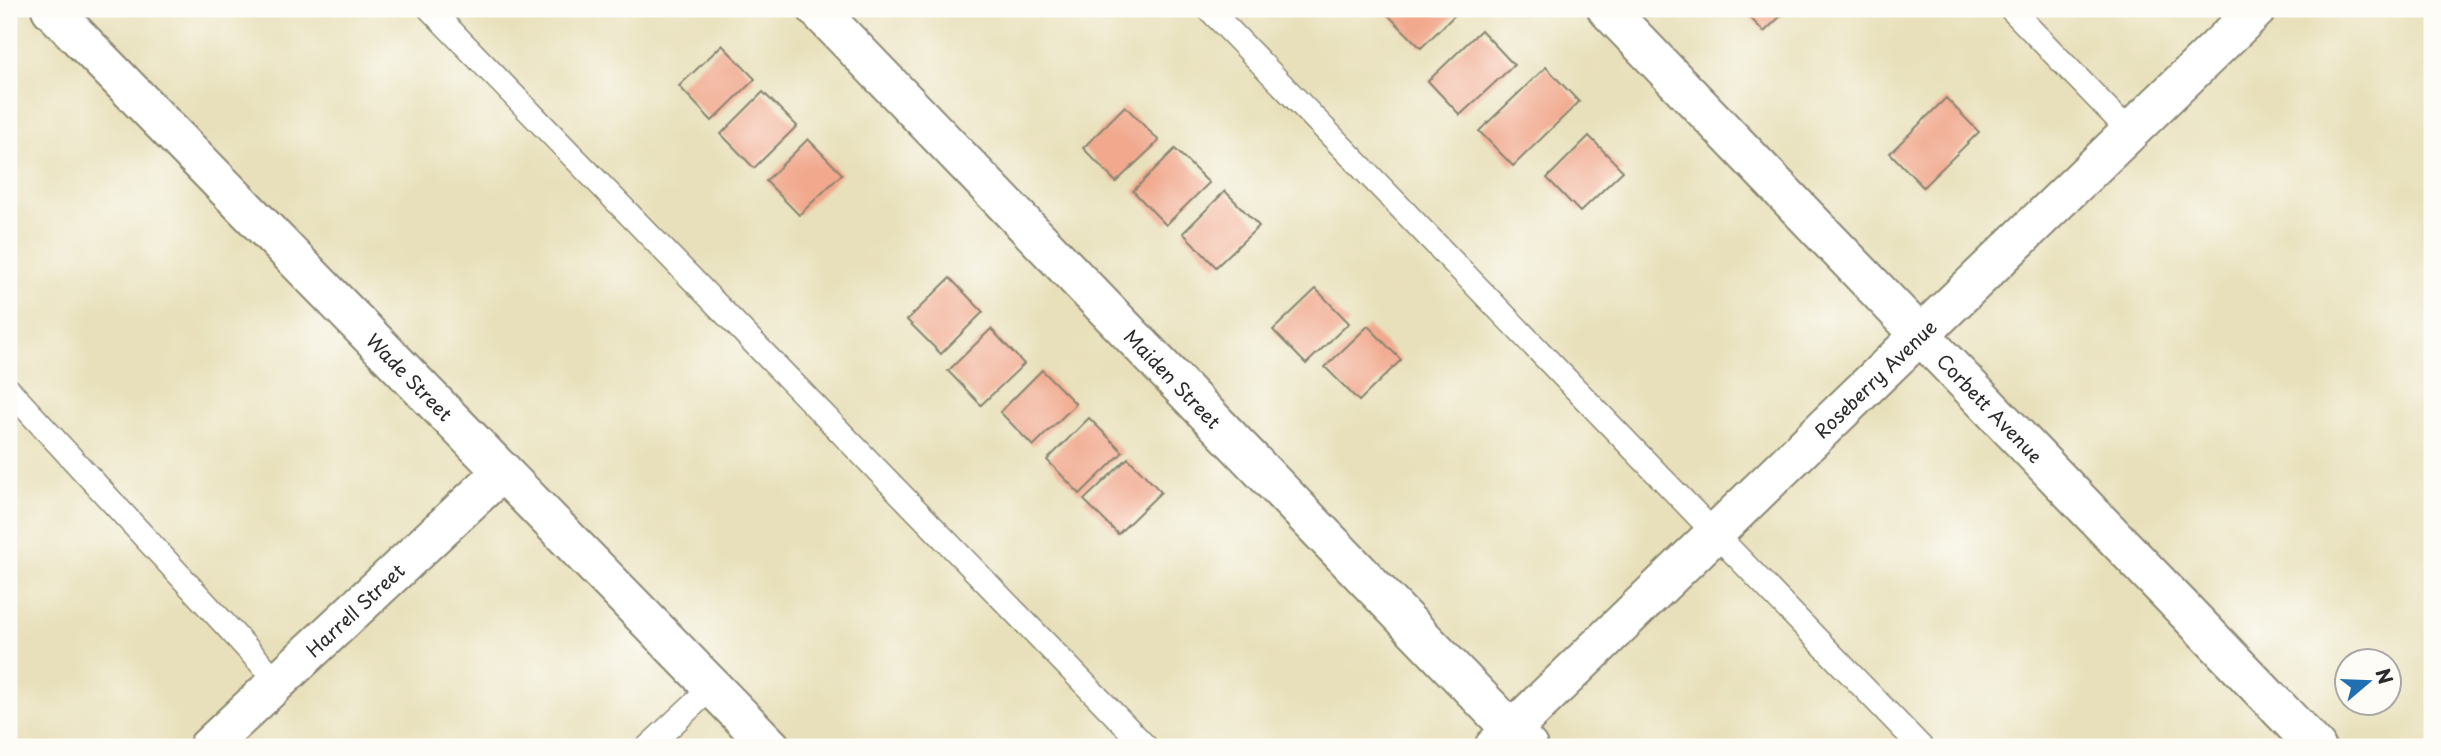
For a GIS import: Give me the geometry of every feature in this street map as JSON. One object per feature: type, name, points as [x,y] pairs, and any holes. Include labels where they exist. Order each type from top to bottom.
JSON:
[{"type":"street","name":"Wade Street","points":[[51,9],[771,747]]},
{"type":"street","name":"Maiden Street","points":[[817,9],[1511,742]]},
{"type":"street","name":"Corbett Avenue","points":[[1606,9],[2316,747]]},
{"type":"street","name":"Roseberry Avenue","points":[[1511,742],[1716,533],[2257,9]]},
{"type":"street","name":"Harrell Street","points":[[208,747],[503,471]]},
{"type":"lane","points":[[430,9],[1146,747]]},
{"type":"lane","points":[[1209,9],[1921,747]]},
{"type":"lane","points":[[2011,9],[2130,132]]},
{"type":"lane","points":[[9,390],[278,682]]},
{"type":"lane","points":[[649,747],[712,687]]},
{"type":"building","points":[[1392,9],[1461,9],[1421,48],[1387,14]]},
{"type":"building","points":[[1742,9],[1788,9],[1764,32]]},
{"type":"building","points":[[1481,30],[1514,65],[1460,115],[1428,81]]},
{"type":"building","points":[[722,45],[755,79],[712,121],[679,86]]},
{"type":"building","points":[[1546,67],[1579,102],[1513,166],[1479,131]]},
{"type":"building","points":[[763,92],[797,126],[754,168],[721,134]]},
{"type":"building","points":[[1946,98],[1979,132],[1923,187],[1890,153]]},
{"type":"building","points":[[1125,106],[1159,141],[1116,182],[1083,148]]},
{"type":"building","points":[[1589,136],[1623,171],[1580,212],[1547,178]]},
{"type":"building","points":[[808,139],[842,174],[799,215],[766,181]]},
{"type":"building","points":[[1175,149],[1209,183],[1166,225],[1133,191]]},
{"type":"building","points":[[1225,191],[1259,226],[1216,267],[1183,233]]},
{"type":"building","points":[[950,278],[983,312],[941,354],[907,320]]},
{"type":"building","points":[[1316,289],[1349,323],[1306,364],[1273,330]]},
{"type":"building","points":[[1368,326],[1401,360],[1359,401],[1325,367]]},
{"type":"building","points":[[991,329],[1024,364],[981,405],[948,371]]},
{"type":"building","points":[[1042,370],[1076,404],[1033,446],[1000,412]]},
{"type":"building","points":[[1089,418],[1123,452],[1080,494],[1047,460]]},
{"type":"building","points":[[1128,458],[1161,492],[1118,534],[1084,500]]}]
